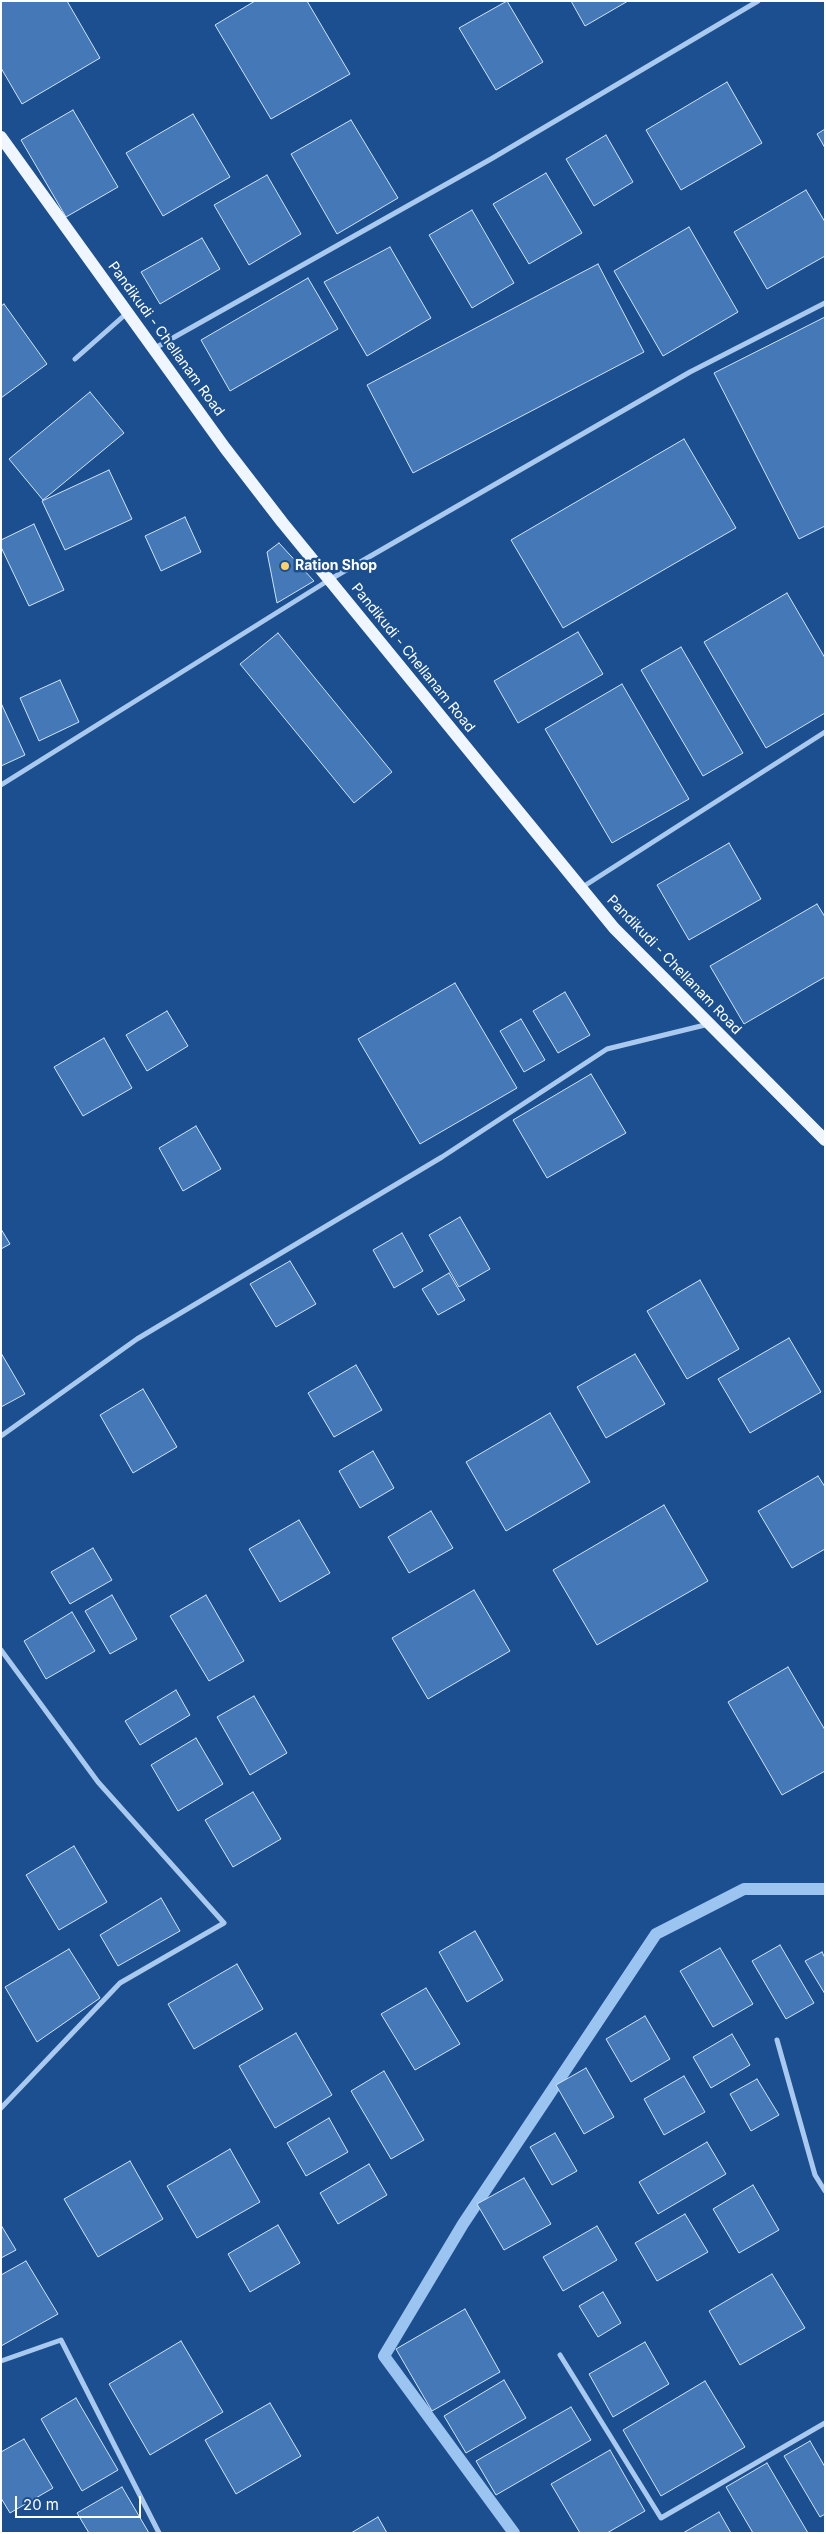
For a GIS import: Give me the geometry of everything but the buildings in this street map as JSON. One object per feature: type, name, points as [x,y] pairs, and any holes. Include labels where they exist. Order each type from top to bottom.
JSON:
[{"type":"main road","name":"Pandikudi - Chellanam Road","points":[[1,137],[155,348],[225,448],[329,580],[581,888],[614,928],[825,1140]]},
{"type":"street","points":[[155,348],[491,159],[758,1]]},
{"type":"street","points":[[1,785],[329,580],[690,372],[825,303]]},
{"type":"street","points":[[75,358],[128,311]]},
{"type":"street","points":[[581,888],[825,732]]},
{"type":"street","points":[[1,1436],[137,1339],[442,1157],[607,1049],[710,1024]]},
{"type":"street","points":[[1,1650],[98,1782],[224,1923],[120,1983],[1,2108]]},
{"type":"street","points":[[777,2040],[815,2175],[825,2191]]},
{"type":"street","points":[[1,2361],[61,2340],[159,2533]]},
{"type":"street","points":[[560,2355],[661,2518],[825,2423]]},
{"type":"waterway","points":[[514,2533],[384,2356],[463,2224],[656,1934],[744,1889],[825,1889]]},
{"type":"place","name":"Ration Shop","points":[[285,566]]}]
